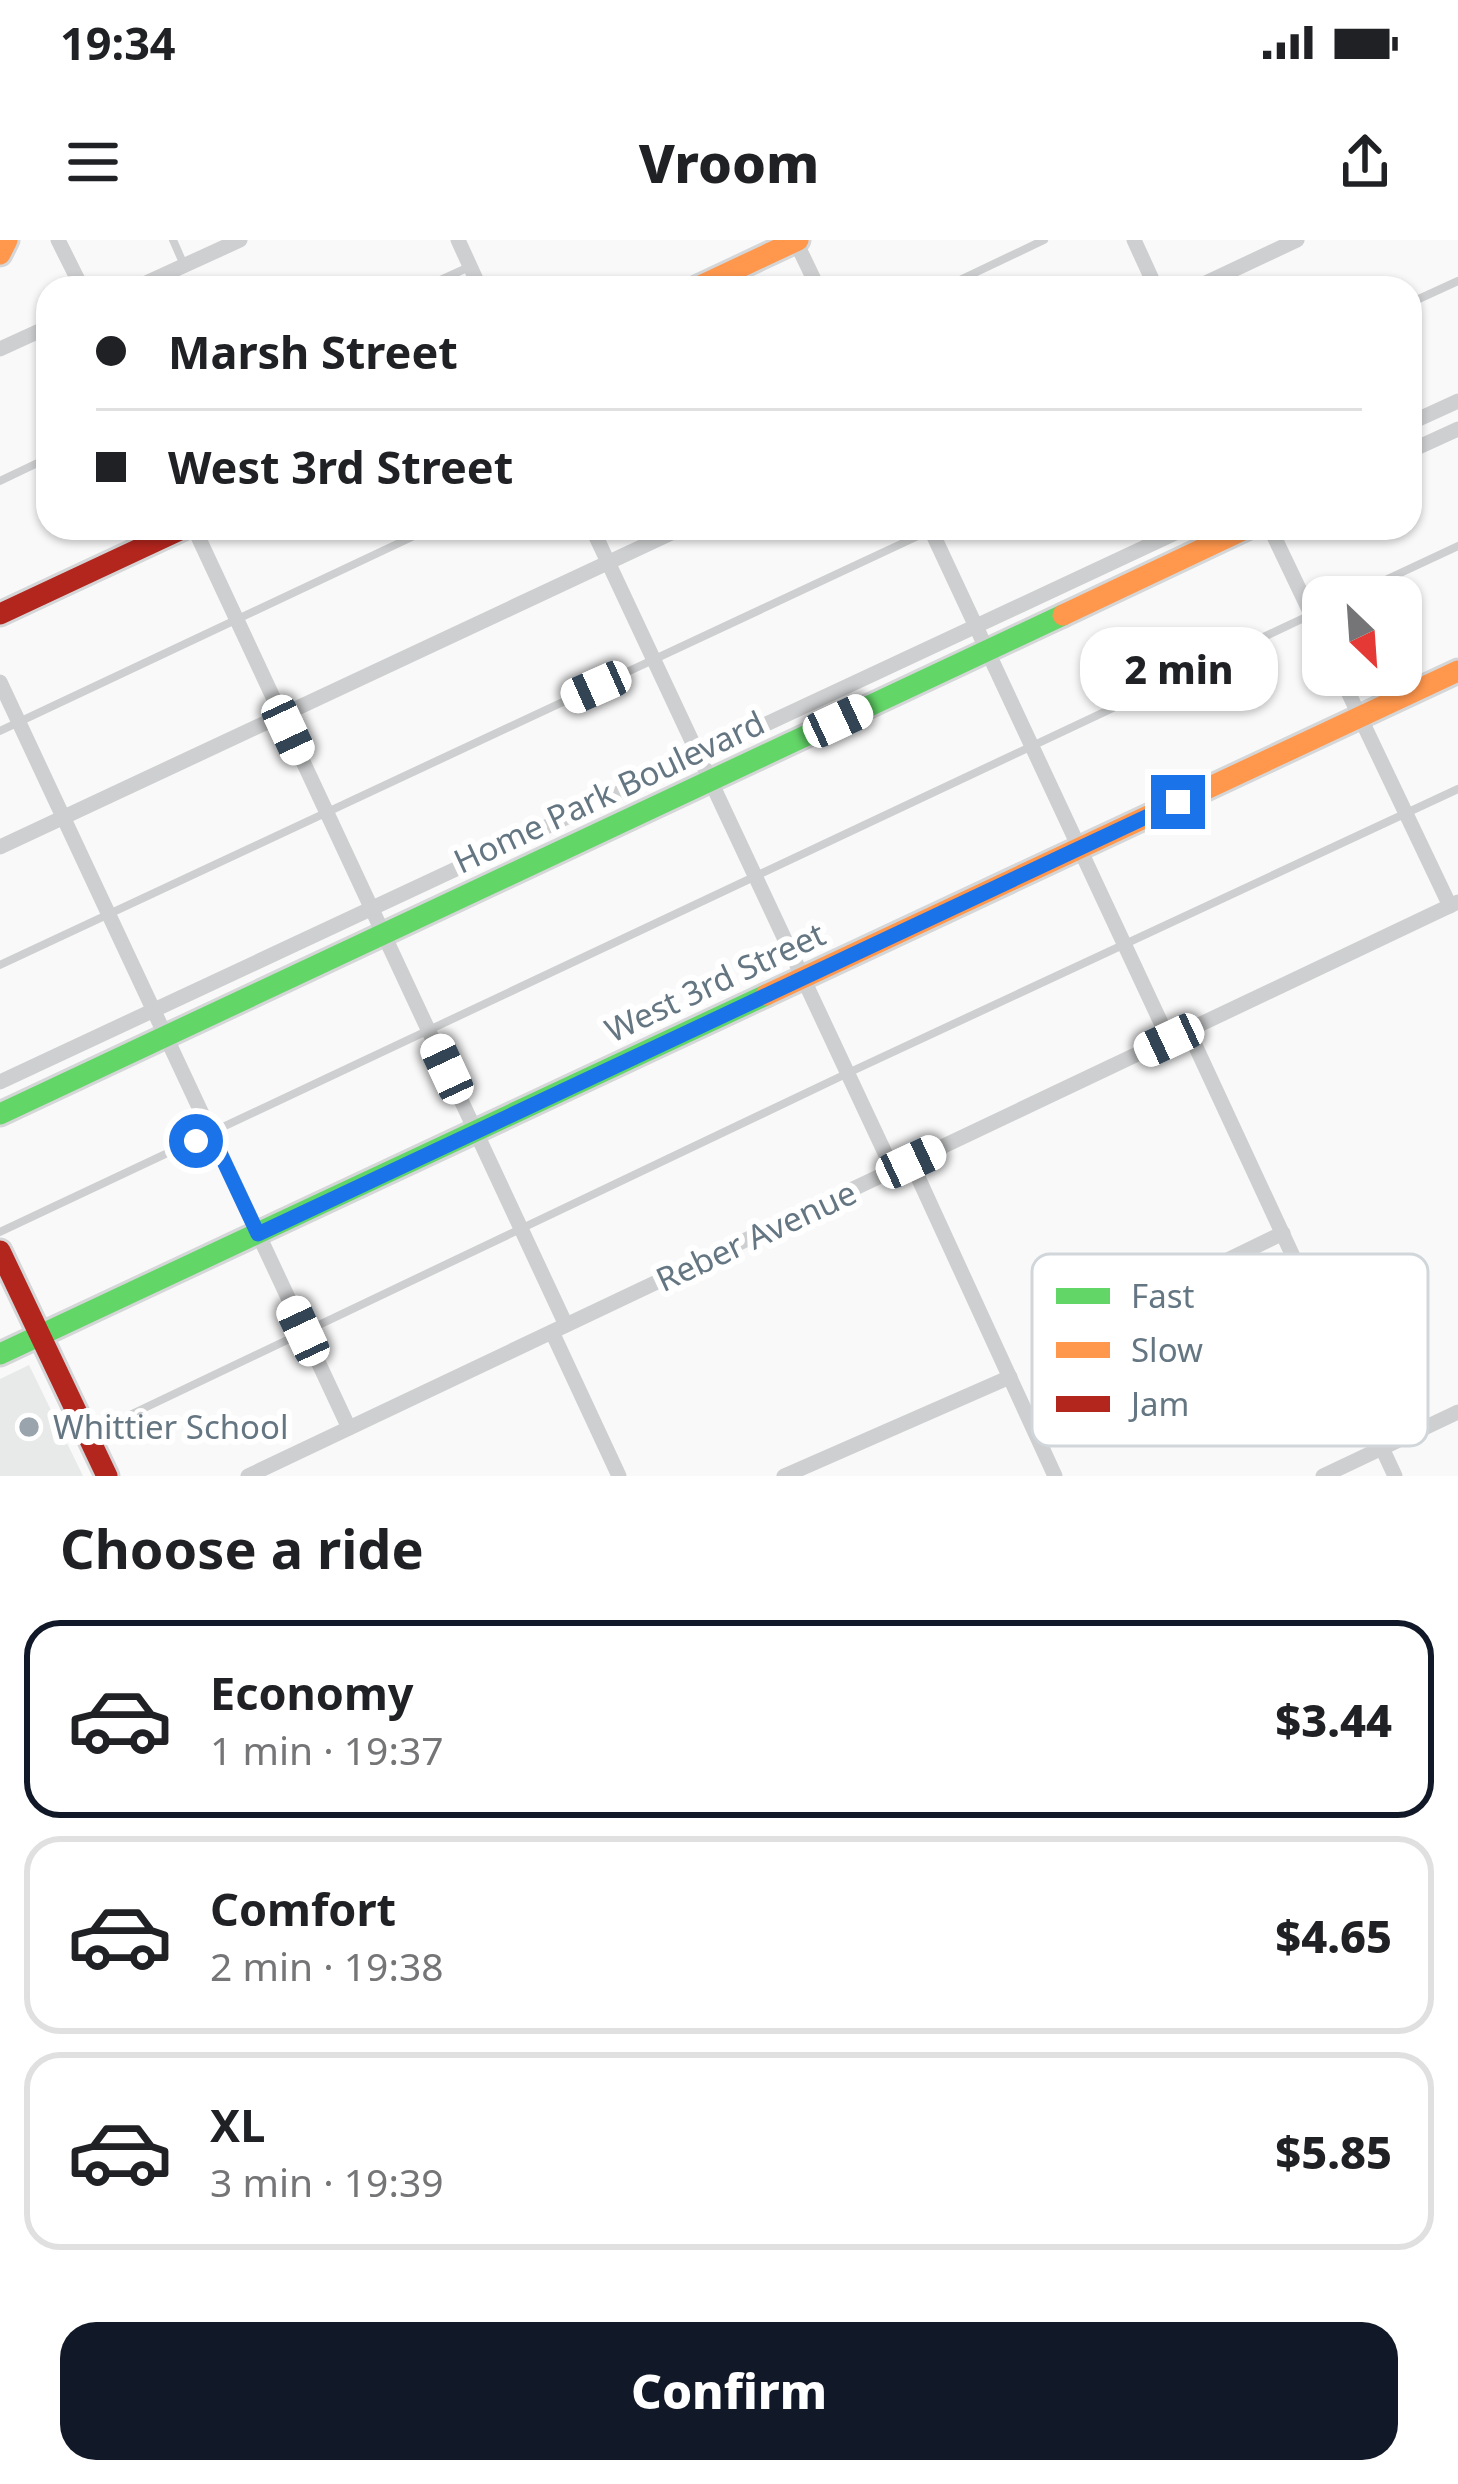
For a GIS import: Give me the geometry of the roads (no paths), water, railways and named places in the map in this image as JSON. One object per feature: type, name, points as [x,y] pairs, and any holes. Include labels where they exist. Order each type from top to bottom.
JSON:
[{"type":"street","points":[[0,254],[7,240]]},
{"type":"street","points":[[58,240],[76,276]]},
{"type":"street","points":[[162,276],[240,240]]},
{"type":"street","points":[[458,240],[474,276]]},
{"type":"street","points":[[721,276],[796,240],[812,276]]},
{"type":"street","points":[[1134,240],[1150,276]]},
{"type":"street","points":[[1221,276],[1298,240]]},
{"type":"street","points":[[0,349],[36,332]]},
{"type":"street","points":[[1422,418],[1458,401]]},
{"type":"street","points":[[1422,446],[1458,429]]},
{"type":"street","points":[[0,614],[158,540]]},
{"type":"street","points":[[200,540],[521,1228],[619,1476]]},
{"type":"street","points":[[598,540],[893,1170]]},
{"type":"street","points":[[0,847],[656,540]]},
{"type":"street","points":[[936,540],[1169,1040]]},
{"type":"street","name":"Home Park Boulevard","points":[[0,1082],[1160,540]]},
{"type":"street","name":"Home Park Boulevard","points":[[0,1114],[1221,540]]},
{"type":"street","points":[[1277,540],[1302,585]]},
{"type":"street","name":"West 3rd Street","points":[[0,1354],[1458,671]]},
{"type":"street","points":[[0,682],[349,1429]]},
{"type":"street","points":[[1350,696],[1454,904]]},
{"type":"street","name":"Reber Avenue","points":[[248,1476],[1454,904]]},
{"type":"street","points":[[1188,1030],[1292,1254]]},
{"type":"street","points":[[911,1162],[1032,1425]]},
{"type":"street","points":[[1239,1254],[1282,1233]]},
{"type":"street","points":[[0,1251],[107,1476]]},
{"type":"street","points":[[784,1476],[1010,1377]]},
{"type":"street","points":[[1428,1426],[1458,1412]]},
{"type":"street","points":[[1041,1446],[1055,1476]]},
{"type":"street","points":[[1323,1476],[1386,1446]]},
{"type":"street","points":[[1382,1448],[1395,1476]]},
{"type":"lane","points":[[173,240],[184,266]]},
{"type":"lane","points":[[968,276],[1044,240]]},
{"type":"lane","points":[[449,276],[470,267]]},
{"type":"lane","points":[[1422,297],[1458,280]]},
{"type":"lane","points":[[0,481],[36,464]]},
{"type":"lane","points":[[0,731],[406,540]]},
{"type":"lane","points":[[0,965],[908,540]]},
{"type":"lane","points":[[1393,576],[1458,546]]},
{"type":"lane","points":[[0,1232],[1302,619]]},
{"type":"lane","points":[[88,1435],[1458,789]]},
{"type":"place","name":"Whittier School","points":[[29,1427]]}]
